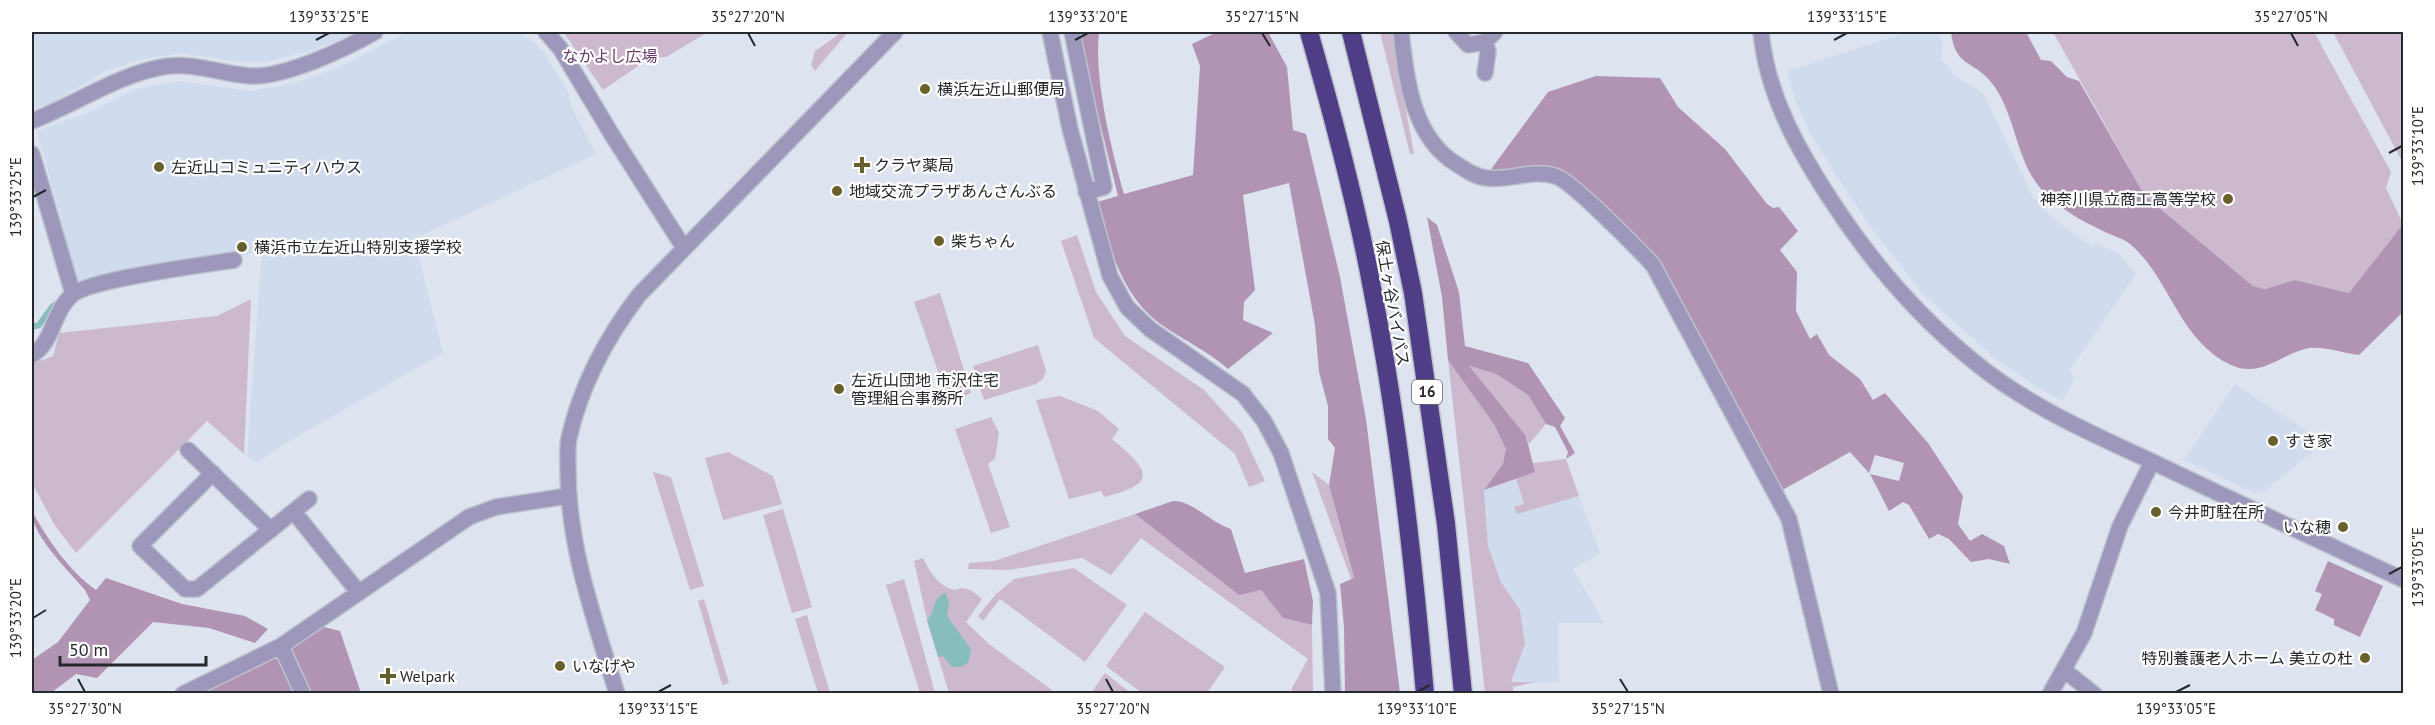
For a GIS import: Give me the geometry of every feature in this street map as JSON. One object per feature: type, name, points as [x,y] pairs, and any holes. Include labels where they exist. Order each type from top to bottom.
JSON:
[{"type":"highway","name":"保土ヶ谷バイパス","points":[[1309,32],[1330,107],[1372,288],[1395,434],[1425,693]]},
{"type":"highway","name":"保土ヶ谷バイパス","points":[[1351,32],[1398,221],[1413,293],[1446,524],[1463,693]]},
{"type":"street","points":[[32,121],[119,82],[164,68],[192,66],[223,74],[254,76],[299,65],[346,49],[375,32]]},
{"type":"street","points":[[546,32],[560,48],[684,248]]},
{"type":"street","points":[[617,693],[577,560],[568,496],[569,440],[590,373],[622,316],[639,295],[895,32]]},
{"type":"street","points":[[1050,32],[1055,64],[1086,192],[1110,276],[1127,307],[1150,329],[1243,394],[1264,421],[1281,453],[1328,593],[1333,693]]},
{"type":"street","points":[[1072,32],[1104,187],[1086,192]]},
{"type":"street","points":[[1401,32],[1406,69],[1420,122],[1426,136],[1442,156],[1471,174],[1487,178],[1535,173],[1557,176],[1623,234],[1653,265],[1789,519],[1831,693]]},
{"type":"street","points":[[1456,32],[1468,45],[1490,37],[1485,73]]},
{"type":"street","points":[[1756,33],[1778,107],[1793,140],[1857,241],[1905,300],[1973,362],[2055,416],[2403,580]]},
{"type":"street","points":[[32,154],[73,294]]},
{"type":"street","points":[[32,355],[45,344],[55,316],[73,294],[119,279],[234,260]]},
{"type":"street","points":[[188,450],[271,530]]},
{"type":"street","points":[[2050,693],[2084,633],[2120,526],[2152,462]]},
{"type":"street","points":[[213,473],[140,546],[185,589],[197,589],[309,499]]},
{"type":"street","points":[[183,693],[281,646],[469,517],[496,507],[568,496]]},
{"type":"street","points":[[294,512],[359,593]]},
{"type":"street","points":[[281,646],[303,693]]},
{"type":"street","points":[[2064,670],[2094,693]]},
{"type":"shaded area","points":[[32,32],[360,32],[313,50],[266,62],[239,62],[181,53],[140,60],[106,71],[52,103],[32,109]]},
{"type":"shaded area","name":"横浜市立左近山特別支援学校","points":[[408,32],[517,32],[535,42],[568,92],[571,106],[596,154],[414,239],[443,353],[281,446],[256,463],[247,456],[262,251],[79,286],[37,131],[85,114],[136,89],[179,81],[250,91],[295,83],[339,67]]},
{"type":"shaded area","points":[[1082,32],[1099,32],[1101,92],[1124,194],[1193,175],[1200,66],[1192,44],[1217,32],[1268,32],[1287,67],[1293,130],[1306,134],[1340,277],[1366,419],[1400,693],[1345,693],[1344,627],[1340,584],[1354,578],[1329,485],[1335,448],[1328,439],[1328,406],[1319,372],[1315,325],[1289,183],[1243,195],[1255,290],[1244,302],[1243,320],[1273,333],[1228,369],[1212,356],[1159,323],[1135,298],[1118,268],[1097,202],[1118,196],[1080,42]]},
{"type":"shaded area","points":[[1908,32],[1937,32],[1942,39],[1941,60],[1949,67],[1952,74],[1983,93],[2033,197],[2056,221],[2092,246],[2095,243],[2118,253],[2136,274],[2069,371],[2075,378],[2062,401],[1992,356],[1921,292],[1870,226],[1834,172],[1810,133],[1795,100],[1787,71]]},
{"type":"shaded area","points":[[1951,32],[2026,32],[2041,60],[2051,61],[2067,77],[2079,81],[2145,196],[2253,286],[2264,289],[2295,280],[2349,293],[2403,224],[2403,312],[2359,355],[2309,348],[2271,364],[2252,369],[2231,365],[2213,354],[2187,325],[2156,274],[2130,244],[2077,217],[2054,202],[2041,189],[2026,164],[1999,94],[1984,75],[1966,62],[1956,51]]},
{"type":"shaded area","points":[[1596,76],[1660,78],[1678,107],[1725,149],[1767,204],[1773,208],[1779,207],[1798,231],[1780,250],[1797,272],[1796,311],[1810,339],[1817,334],[1829,355],[1860,379],[1873,400],[1885,393],[1928,443],[1963,496],[1958,524],[1970,541],[1982,534],[2004,546],[2010,564],[1989,559],[1971,562],[1949,539],[1938,534],[1929,539],[1909,505],[1903,502],[1889,511],[1870,474],[1899,481],[1904,463],[1875,455],[1869,473],[1850,452],[1779,492],[1655,262],[1560,175],[1489,172],[1548,92]]},
{"type":"shaded area","points":[[1427,217],[1437,225],[1459,292],[1465,346],[1528,363],[1565,418],[1560,426],[1575,453],[1566,459],[1568,452],[1555,427],[1546,424],[1528,395],[1496,374],[1469,366],[1526,436],[1535,472],[1484,490],[1503,464],[1506,449],[1494,424],[1448,360],[1442,297]]},
{"type":"shaded area","points":[[2235,384],[2324,442],[2266,490],[2254,493],[2184,460]]},
{"type":"shaded area","points":[[1516,479],[1524,504],[1517,514],[1579,496],[1600,553],[1573,569],[1604,623],[1558,623],[1559,682],[1511,683],[1525,644],[1520,610],[1501,582],[1488,546],[1484,490]]},
{"type":"shaded area","points":[[1173,501],[1187,504],[1231,529],[1245,573],[1304,559],[1313,601],[1312,625],[1283,618],[1261,590],[1239,595],[1135,514]]},
{"type":"shaded area","points":[[32,511],[60,554],[77,574],[96,590],[106,578],[182,604],[245,616],[268,629],[255,643],[209,628],[153,622],[97,678],[76,674],[51,693],[32,693],[32,660],[58,642],[90,600],[85,590],[44,542],[33,521]]},
{"type":"shaded area","points":[[2328,561],[2383,586],[2360,637],[2334,625],[2334,619],[2315,610],[2322,594],[2315,591]]},
{"type":"shaded area","points":[[945,593],[949,600],[947,616],[971,649],[968,663],[961,667],[952,667],[943,656],[938,657],[927,620],[938,599]]},
{"type":"shaded area","points":[[320,626],[340,631],[361,693],[198,694],[273,659]]},
{"type":"green space","name":"なかよし広場","points":[[708,32],[666,57],[650,58],[603,90],[564,33]]},
{"type":"green space","points":[[837,32],[848,32],[815,71],[811,65],[815,51],[838,35]]},
{"type":"green space","points":[[1380,32],[1392,32],[1414,154],[1410,154]]},
{"type":"green space","points":[[2053,32],[2314,32],[2391,172],[2386,188],[2403,224],[2349,293],[2295,280],[2263,289],[2253,286],[2145,196]]},
{"type":"green space","points":[[2333,32],[2403,32],[2403,163]]},
{"type":"green space","points":[[1077,235],[1096,292],[1125,336],[1204,390],[1242,432],[1265,481],[1249,487],[1235,454],[1094,338],[1061,241]]},
{"type":"green space","points":[[940,293],[971,393],[949,403],[914,302]]},
{"type":"green space","points":[[251,299],[244,454],[207,421],[76,553],[54,524],[32,483],[32,364],[53,356],[59,333],[217,316]]},
{"type":"green space","points":[[1038,345],[1046,371],[1043,379],[1036,384],[984,400],[973,366]]},
{"type":"green space","points":[[1448,360],[1490,417],[1506,450],[1505,461],[1484,490],[1488,546],[1501,582],[1520,610],[1525,644],[1511,682],[1536,682],[1513,687],[1513,693],[1485,693]]},
{"type":"green space","points":[[1468,366],[1496,374],[1528,395],[1546,424],[1529,444],[1526,436]]},
{"type":"green space","points":[[1060,396],[1098,411],[1119,429],[1112,439],[1141,468],[1143,475],[1141,481],[1134,487],[1104,497],[1101,491],[1069,499],[1036,400]]},
{"type":"green space","points":[[991,417],[999,433],[995,459],[988,464],[1010,527],[991,533],[955,429]]},
{"type":"green space","points":[[728,452],[773,476],[782,504],[723,520],[705,458]]},
{"type":"green space","points":[[1566,459],[1579,496],[1517,514],[1514,507],[1524,504],[1516,479],[1534,472],[1533,463]]},
{"type":"green space","points":[[653,472],[671,477],[704,586],[690,590]]},
{"type":"green space","points":[[1312,472],[1329,485],[1354,579],[1351,579]]},
{"type":"green space","points":[[783,509],[812,607],[792,613],[763,515]]},
{"type":"green space","points":[[1135,514],[1239,594],[1261,590],[1283,618],[1312,625],[1313,692],[1296,693],[1291,690],[1308,659],[1141,538],[1111,575],[1082,558],[1008,570],[968,569],[969,563],[994,561]]},
{"type":"green space","points":[[923,558],[932,573],[944,586],[955,590],[966,589],[982,599],[966,622],[989,644],[1056,693],[949,693],[927,620],[914,561]]},
{"type":"green space","points":[[1074,568],[1127,605],[1085,662],[1000,599],[983,621],[978,616],[996,594],[1014,579]]},
{"type":"green space","points":[[904,579],[935,693],[920,693],[886,585]]},
{"type":"green space","points":[[704,599],[729,683],[722,685],[698,601]]},
{"type":"green space","points":[[1145,612],[1225,667],[1207,693],[1142,693],[1106,666]]},
{"type":"green space","points":[[807,615],[830,693],[818,693],[795,619]]},
{"type":"green space","points":[[1105,673],[1131,693],[1091,693]]},
{"type":"waterway","points":[[32,327],[39,325],[52,307],[59,302]]},
{"type":"place","name":"横浜左近山郵便局","points":[[925,89]]},
{"type":"place","name":"クラヤ薬局","points":[[862,165]]},
{"type":"place","name":"左近山コミュニティハウス","points":[[159,167]]},
{"type":"place","name":"地域交流プラザあんさんぶる","points":[[837,191]]},
{"type":"place","name":"神奈川県立商工高等学校","points":[[2228,199]]},
{"type":"place","name":"柴ちゃん","points":[[939,241]]},
{"type":"place","name":"横浜市立左近山特別支援学校","points":[[242,247]]},
{"type":"place","name":"左近山団地 市沢住宅 管理組合事務所","points":[[839,389]]},
{"type":"place","name":"すき家","points":[[2273,441]]},
{"type":"place","name":"今井町駐在所","points":[[2156,512]]},
{"type":"place","name":"いな穂","points":[[2343,527]]},
{"type":"place","name":"特別養護老人ホーム 美立の杜","points":[[2365,658]]},
{"type":"place","name":"いなげや","points":[[560,666]]},
{"type":"place","name":"Welpark","points":[[388,676]]}]
